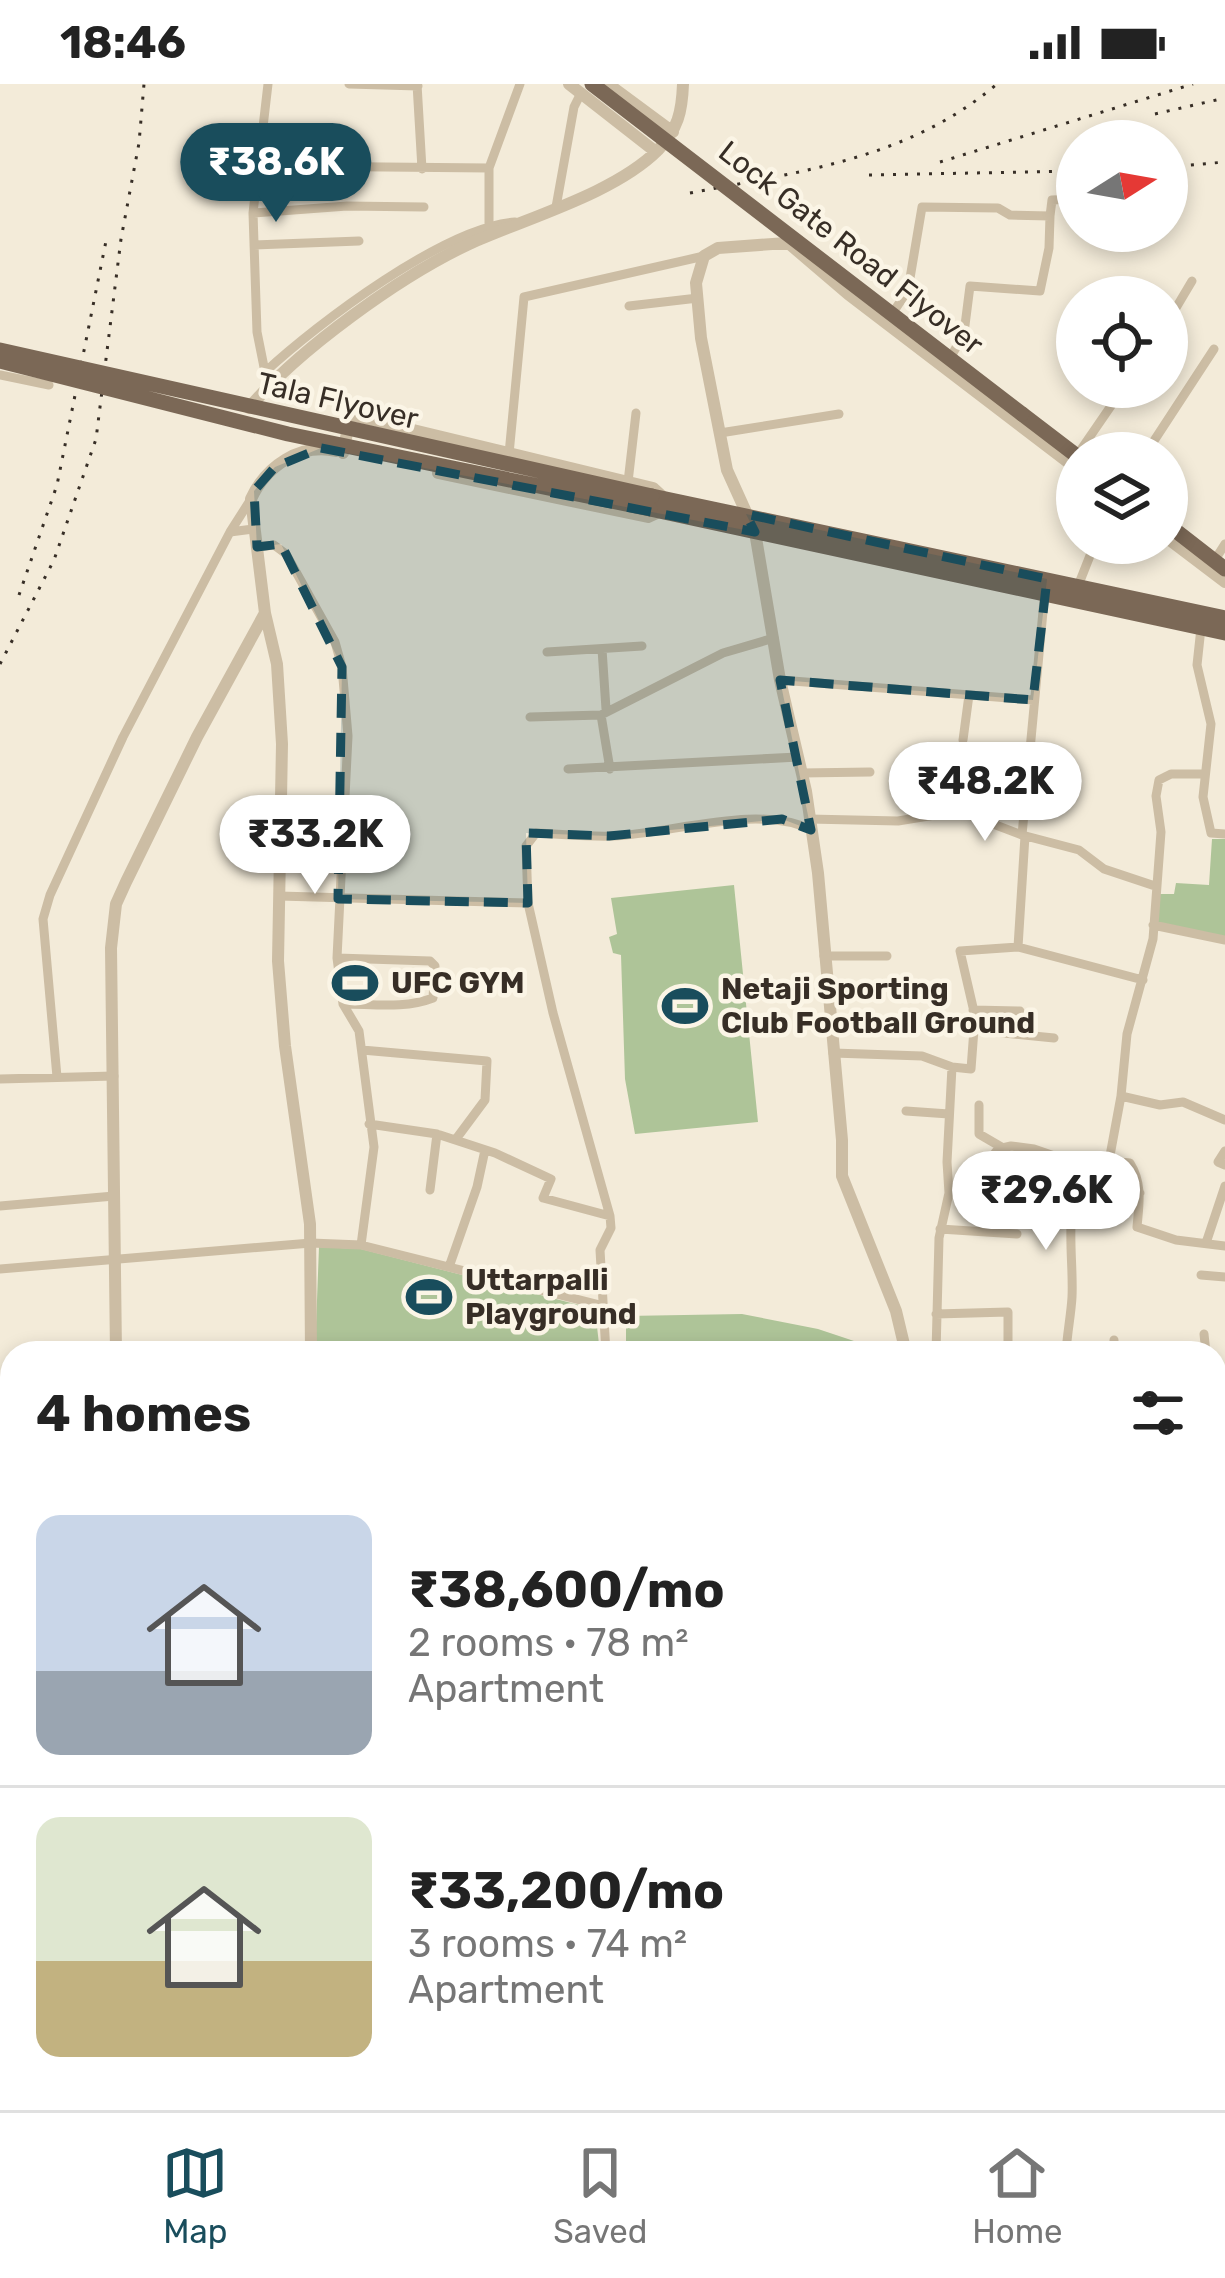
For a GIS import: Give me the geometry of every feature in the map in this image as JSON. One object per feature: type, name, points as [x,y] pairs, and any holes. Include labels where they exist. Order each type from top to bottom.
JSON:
[{"type":"main road","name":"Lock Gate Road Flyover","points":[[581,87],[1056,435]]},
{"type":"main road","name":"Tala Flyover","points":[[0,350],[657,504]]},
{"type":"main road","name":"Tala Flyover","points":[[0,361],[288,434],[657,504]]},
{"type":"main road","points":[[657,504],[746,514],[1225,633]]},
{"type":"main road","points":[[657,504],[754,532],[1046,587],[1078,586],[1225,617]]},
{"type":"main road","points":[[1188,534],[1223,557]]},
{"type":"street","points":[[268,84],[253,213],[257,332],[266,372],[297,342],[398,273],[608,184],[656,152],[682,114],[682,84]]},
{"type":"street","points":[[349,84],[418,85],[422,170]]},
{"type":"street","points":[[493,229],[489,168],[520,84]]},
{"type":"street","points":[[608,84],[673,132]]},
{"type":"street","points":[[556,207],[581,87],[656,152]]},
{"type":"street","points":[[280,166],[489,168]]},
{"type":"street","points":[[953,353],[965,327],[970,286],[1040,291],[1052,200],[1056,200]]},
{"type":"street","points":[[253,213],[347,206],[424,207]]},
{"type":"street","points":[[896,308],[908,290],[922,207],[998,208],[1010,215],[1050,216]]},
{"type":"street","points":[[249,408],[271,382],[391,290],[493,229]]},
{"type":"street","points":[[254,245],[359,241]]},
{"type":"street","points":[[508,456],[524,297],[704,256],[718,248],[785,241],[808,242],[1056,434]]},
{"type":"street","points":[[785,241],[848,295],[1056,453]]},
{"type":"street","points":[[704,256],[696,283],[701,338],[727,470],[754,532],[810,824],[842,1176],[896,1311],[903,1341]]},
{"type":"street","points":[[1188,288],[1192,281]]},
{"type":"street","points":[[629,306],[698,298]]},
{"type":"street","points":[[1160,432],[1214,349]]},
{"type":"street","points":[[0,375],[49,385]]},
{"type":"street","points":[[628,482],[636,413]]},
{"type":"street","points":[[720,433],[838,415]]},
{"type":"street","points":[[57,1077],[43,919],[50,895],[123,737],[230,532],[275,466],[300,452],[321,448],[648,517],[657,504],[653,488],[356,416],[350,418],[343,452]]},
{"type":"street","points":[[251,499],[265,613],[277,664],[278,961],[311,1243],[311,1341]]},
{"type":"street","points":[[230,532],[254,529]]},
{"type":"street","points":[[257,547],[274,545],[286,554],[334,642],[342,667],[347,756],[337,958],[343,1004],[359,1031],[374,1147],[361,1245]]},
{"type":"street","points":[[1188,554],[1225,582]]},
{"type":"street","points":[[1078,586],[1087,564]]},
{"type":"street","points":[[1018,947],[1033,700],[1046,587]]},
{"type":"street","points":[[116,1341],[111,948],[116,904],[197,737],[265,613]]},
{"type":"street","points":[[1201,628],[1197,665],[1210,724],[1204,774],[1207,830],[1225,834]]},
{"type":"street","points":[[530,717],[603,712],[723,653],[774,638]]},
{"type":"street","points":[[548,652],[642,646]]},
{"type":"street","points":[[602,649],[610,769]]},
{"type":"street","points":[[780,680],[1033,700]]},
{"type":"street","points":[[963,740],[969,694]]},
{"type":"street","points":[[568,769],[798,758]]},
{"type":"street","points":[[802,773],[870,772]]},
{"type":"street","points":[[1109,1161],[1127,1034],[1153,925],[1162,832],[1156,796],[1160,780],[1171,773],[1204,774]]},
{"type":"street","points":[[605,1341],[600,1250],[611,1228],[610,1216],[528,903],[526,846],[536,833],[609,836],[782,819],[810,824],[898,821],[959,811],[1079,850],[1103,869],[1155,886]]},
{"type":"street","points":[[279,896],[528,903]]},
{"type":"street","points":[[1153,925],[1225,940]]},
{"type":"street","points":[[832,1053],[922,1056],[971,1069],[973,1010],[960,950],[1018,947],[1143,980]]},
{"type":"street","points":[[824,956],[887,956]]},
{"type":"street","points":[[337,958],[430,961],[434,966],[433,998],[401,1005],[343,1004]]},
{"type":"street","points":[[973,1010],[1020,1011]]},
{"type":"street","points":[[974,1030],[1054,1038]]},
{"type":"street","points":[[362,1050],[488,1060],[485,1100],[455,1139]]},
{"type":"street","points":[[936,1341],[940,1229],[949,1193],[952,1067]]},
{"type":"street","points":[[0,1079],[113,1076]]},
{"type":"street","points":[[1121,1096],[1160,1105],[1183,1102],[1225,1120]]},
{"type":"street","points":[[979,1105],[983,1139],[1003,1148],[1034,1149],[1095,1170],[1109,1161],[1130,1163],[1140,1193],[1137,1227],[1175,1240],[1225,1246]]},
{"type":"street","points":[[906,1111],[950,1114]]},
{"type":"street","points":[[369,1124],[437,1134],[485,1150],[551,1179],[543,1198],[610,1216]]},
{"type":"street","points":[[430,1190],[437,1134]]},
{"type":"street","points":[[949,1193],[976,1178],[1003,1148]]},
{"type":"street","points":[[449,1267],[485,1150]]},
{"type":"street","points":[[1225,1151],[1218,1162],[1225,1165]]},
{"type":"street","points":[[1066,1341],[1072,1300],[1069,1249],[1076,1190],[1086,1168]]},
{"type":"street","points":[[1206,1243],[1225,1186]]},
{"type":"street","points":[[1076,1190],[1140,1193]]},
{"type":"street","points":[[0,1206],[114,1196]]},
{"type":"street","points":[[940,1229],[1017,1234]]},
{"type":"street","points":[[0,1269],[311,1243],[361,1245],[604,1306]]},
{"type":"street","points":[[1201,1275],[1225,1277]]},
{"type":"street","points":[[936,1314],[1008,1312],[1008,1341]]},
{"type":"street","points":[[1204,1334],[1205,1341]]},
{"type":"highlighted area","points":[[321,448],[755,532],[746,514],[1047,579],[1033,700],[780,680],[811,830],[782,819],[609,836],[526,833],[528,903],[338,899],[342,667],[281,544],[257,547],[254,491],[275,467]]},
{"type":"green space","points":[[1212,839],[1225,839],[1225,940],[1153,925],[1155,894],[1174,894],[1176,883],[1209,885]]},
{"type":"green space","name":"Netaji Sporting Club Football Ground","points":[[734,885],[758,1122],[635,1134],[625,1079],[621,955],[613,953],[609,937],[617,934],[611,898]]},
{"type":"green space","name":"Uttarpalli Playground","points":[[319,1247],[361,1249],[595,1309],[599,1341],[315,1341]]},
{"type":"green space","points":[[742,1314],[854,1341],[626,1341],[626,1316]]},
{"type":"railway","points":[[0,664],[54,560],[96,439],[144,84]]},
{"type":"railway","points":[[690,193],[812,169],[890,146],[927,130],[997,84]]},
{"type":"railway","points":[[940,162],[1193,84]]},
{"type":"railway","points":[[1155,114],[1225,98]]},
{"type":"railway","points":[[1188,165],[1225,162]]},
{"type":"railway","points":[[869,175],[1056,171]]},
{"type":"railway","points":[[19,595],[57,485],[106,241]]},
{"type":"place","name":"UFC GYM","points":[[355,983]]},
{"type":"place","name":"Netaji Sporting Club Football Ground","points":[[685,1006]]},
{"type":"place","name":"Uttarpalli Playground","points":[[429,1297]]}]
